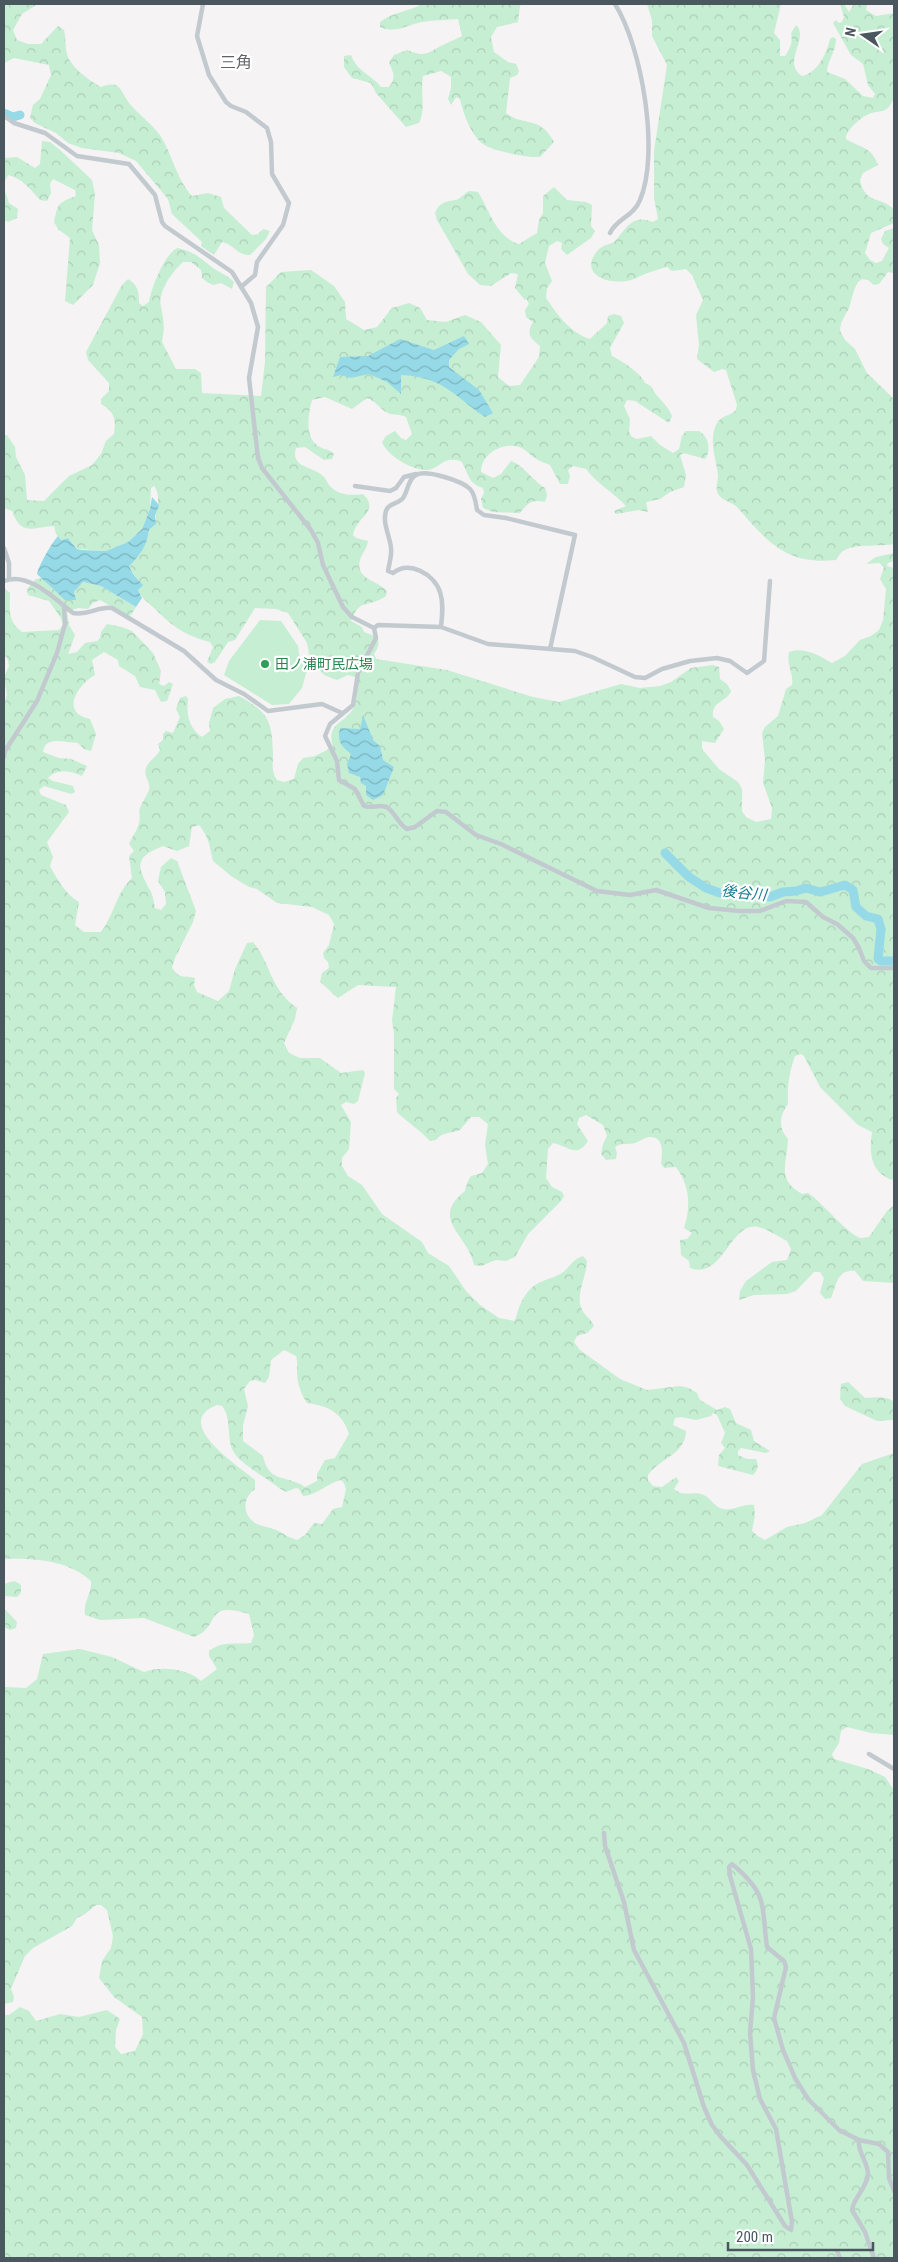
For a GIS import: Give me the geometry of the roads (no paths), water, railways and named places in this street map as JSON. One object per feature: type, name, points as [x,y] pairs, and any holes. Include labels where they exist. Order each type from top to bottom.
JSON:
[{"type":"street","points":[[203,4],[197,36],[198,45],[209,75],[226,102],[246,112],[266,128],[272,150],[272,174],[289,203],[283,225],[258,258],[255,275],[242,287]]},
{"type":"street","points":[[610,233],[612,229],[635,210],[640,201],[644,188],[649,144],[646,102],[638,65],[630,36],[616,4]]},
{"type":"street","points":[[4,116],[14,123],[45,133],[77,156],[129,164],[155,194],[165,226],[232,272],[251,303],[258,327],[249,378],[254,428],[262,468],[311,530],[318,543],[323,565],[344,607],[352,617],[374,628]]},
{"type":"street","points":[[416,474],[411,480],[403,499],[388,507],[386,511],[386,524],[391,548],[388,571],[393,573],[402,568],[416,569],[430,578],[440,592],[442,605],[441,628]]},
{"type":"street","points":[[355,486],[390,491],[396,488],[404,477],[416,474],[440,476],[460,482],[474,494],[477,510],[484,515],[506,518],[575,535],[550,649]]},
{"type":"street","points":[[4,548],[9,562],[9,578]]},
{"type":"street","points":[[4,581],[9,578],[26,579],[64,607],[79,615],[105,607],[112,608],[184,652],[216,680],[244,694],[268,711],[322,704],[342,713]]},
{"type":"street","points":[[374,628],[378,625],[441,628],[488,644],[584,653],[635,677],[645,678],[662,669],[690,661],[717,658],[730,661],[747,673],[764,661],[770,581]]},
{"type":"street","points":[[4,757],[5,751],[37,701],[57,653],[65,624],[64,607]]},
{"type":"street","points":[[374,628],[376,638],[358,672],[353,705],[330,724],[325,736],[337,761],[339,780],[355,789],[364,806],[385,806],[403,827],[407,829],[415,827],[437,811],[446,812],[476,835],[501,844],[589,888],[606,893],[630,895],[656,890],[709,908],[739,911],[760,911],[786,901],[806,902],[823,917],[837,924],[853,938],[860,948],[864,961],[871,968],[894,968]]},
{"type":"street","points":[[869,1754],[894,1768]]},
{"type":"street","points":[[604,1833],[605,1846],[624,1902],[638,1961],[679,2032],[693,2067],[704,2107],[712,2125],[748,2165],[785,2226],[792,2230],[781,2148],[776,2129],[760,2099],[753,2070],[750,2033],[753,1997],[751,1949],[730,1876],[729,1867],[732,1864],[754,1884],[759,1893],[764,1908],[767,1947],[784,1961],[786,1967],[774,2018],[778,2036],[795,2078],[808,2100],[839,2130],[859,2140],[879,2144],[888,2152],[889,2178],[894,2191]]},
{"type":"street","points":[[859,2140],[858,2145],[867,2167],[868,2176],[853,2203],[852,2210],[865,2232],[874,2258]]},
{"type":"street","points":[[837,2251],[840,2258]]},
{"type":"water","points":[[464,336],[469,344],[459,349],[449,360],[449,367],[479,390],[493,413],[485,417],[447,388],[427,379],[401,375],[401,394],[387,382],[369,374],[351,378],[341,375],[333,377],[340,357],[368,356],[400,339],[434,350]]},
{"type":"water","points":[[152,497],[159,505],[155,516],[156,524],[149,530],[143,550],[129,566],[133,574],[143,585],[138,590],[142,598],[136,607],[101,586],[83,582],[74,592],[76,600],[65,600],[37,574],[40,565],[58,536],[61,540],[68,538],[77,549],[82,550],[106,551],[128,542],[142,529],[150,509]]},
{"type":"water","points":[[363,715],[373,740],[380,746],[383,760],[394,767],[383,795],[373,800],[366,795],[366,786],[361,783],[360,777],[349,773],[347,764],[351,754],[342,746],[339,737],[340,728],[360,729]]},
{"type":"waterway","points":[[4,113],[13,117],[20,115]]},
{"type":"waterway","name":"後谷川","points":[[665,853],[689,877],[706,888],[720,893],[770,897],[783,892],[806,888],[820,892],[845,885],[853,890],[856,907],[866,916],[878,919],[881,929],[878,959],[881,961],[894,961]]},
{"type":"place","name":"田ノ浦町民広場","points":[[265,664]]},
{"type":"district","name":"三角","points":[[236,62]]}]
